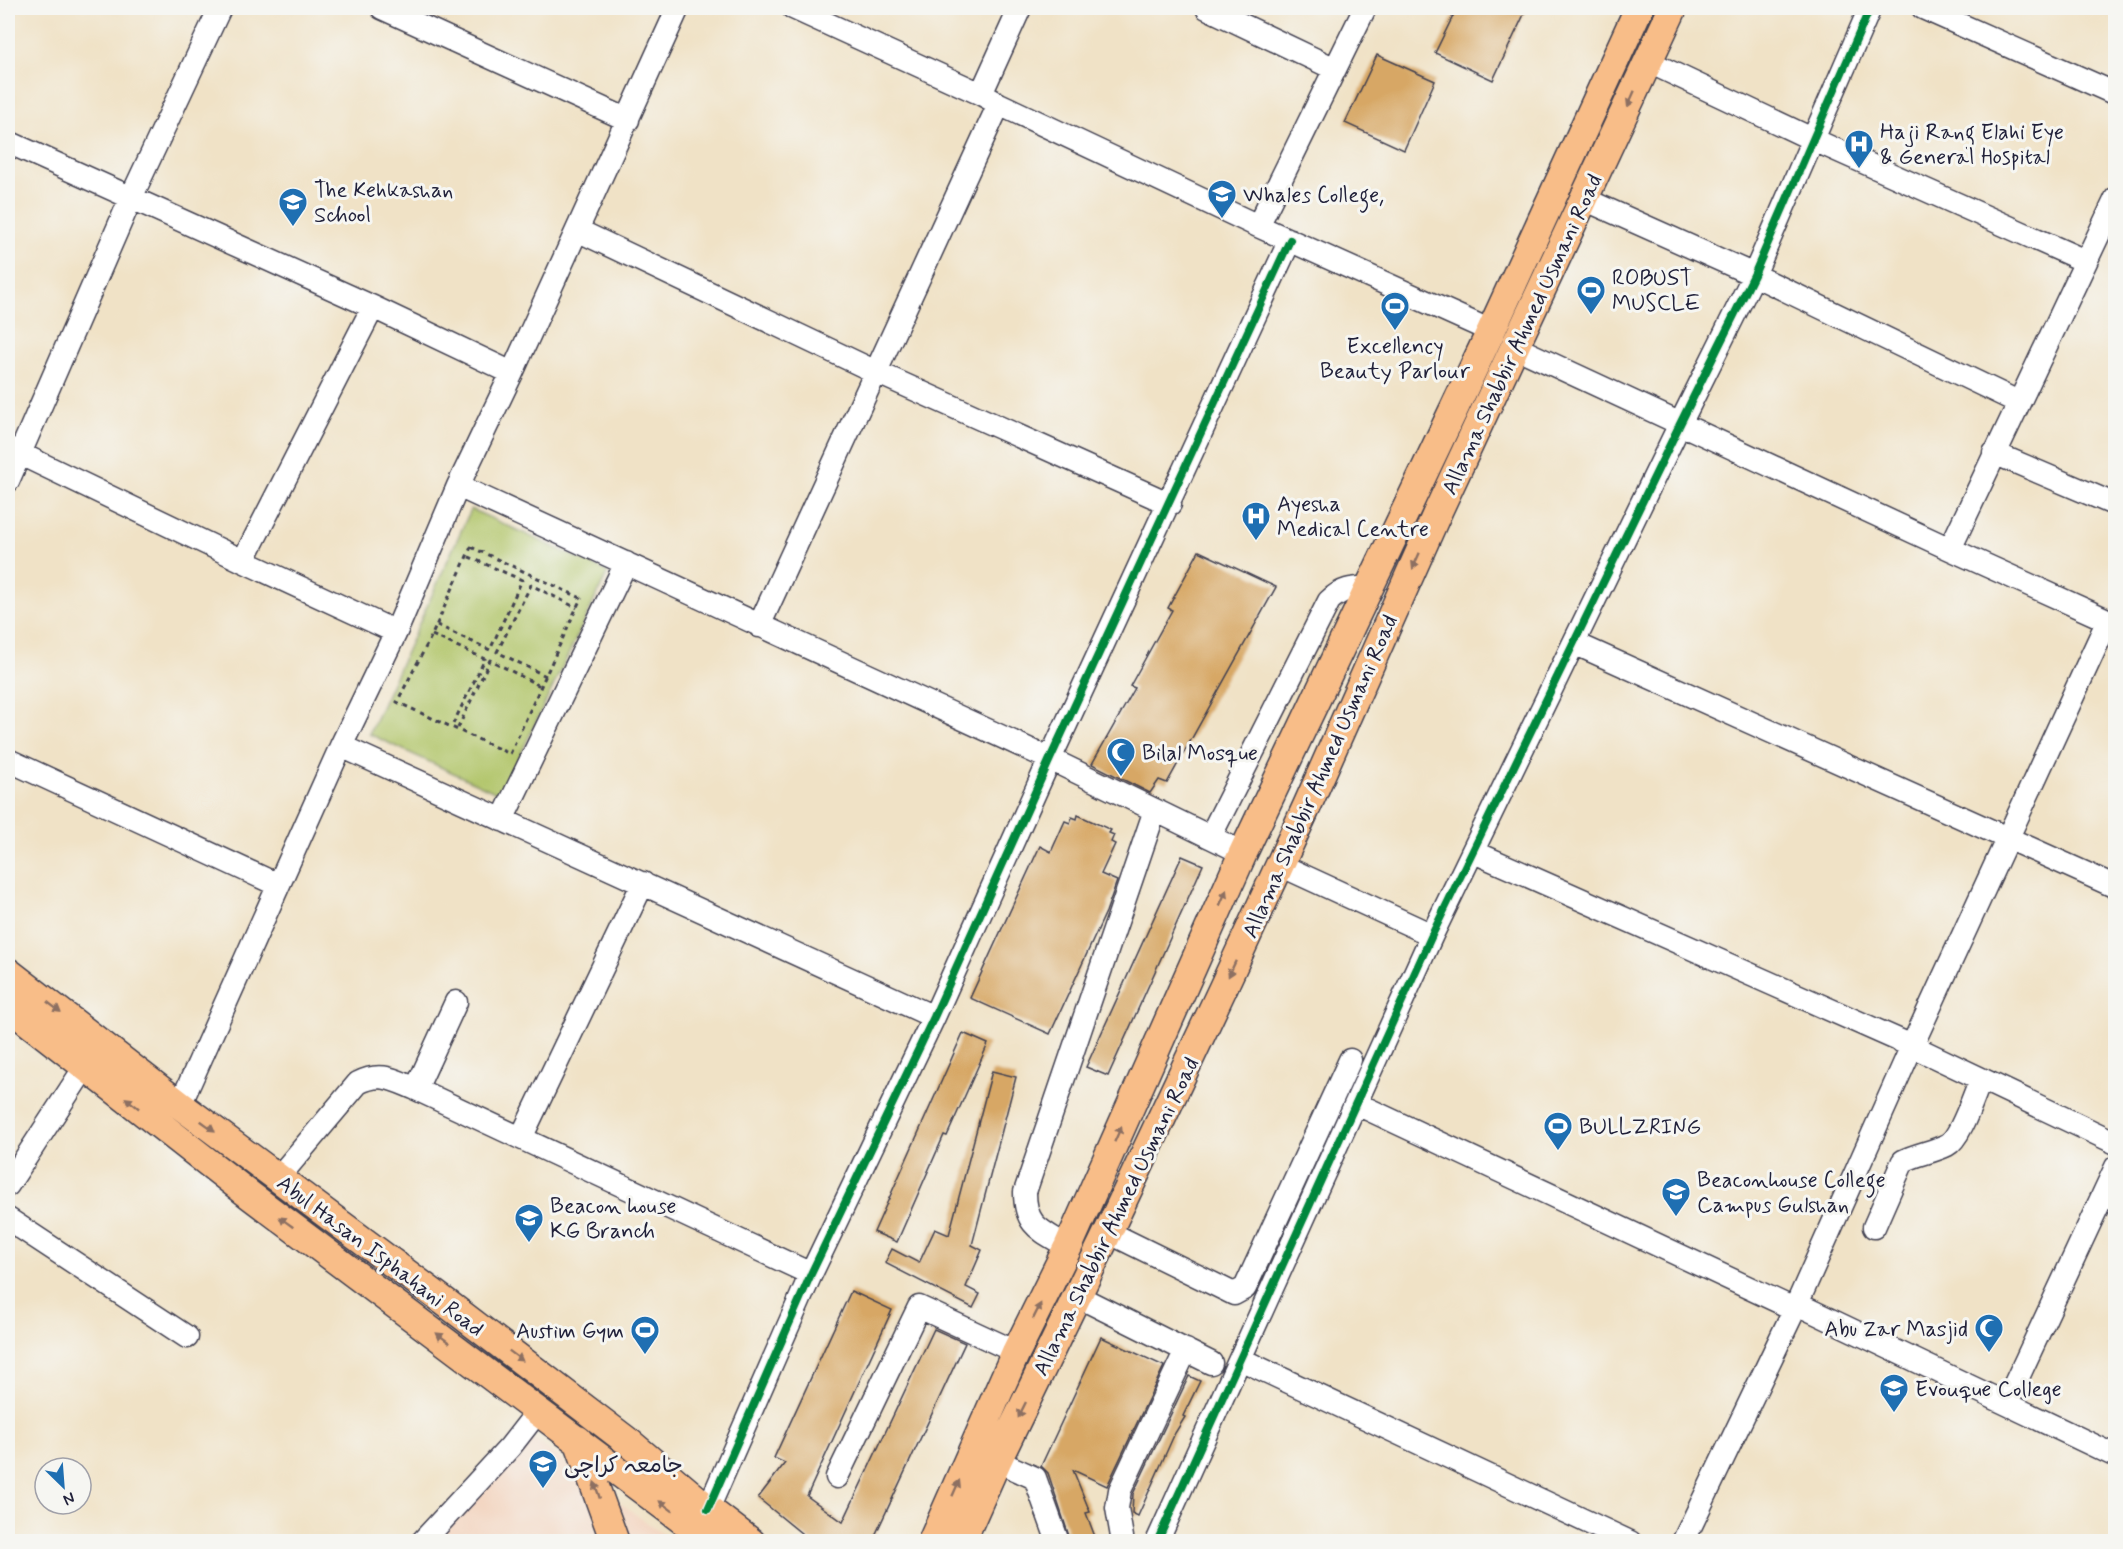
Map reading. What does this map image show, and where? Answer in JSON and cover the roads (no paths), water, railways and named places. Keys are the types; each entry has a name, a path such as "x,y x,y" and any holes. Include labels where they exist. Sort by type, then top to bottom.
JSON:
{"main road":[{"name":"Allama Shabbir Ahmed Usmani Road","path":"932,1542 1016,1352 1068,1246 1243,853 1491,331 1639,8"},
{"name":"Allama Shabbir Ahmed Usmani Road","path":"961,1542 997,1461 1108,1232 1280,865 1439,509 1673,8"},
{"name":"Abul Hasan Isphahani Road","path":"8,972 180,1105 631,1444 751,1542"},
{"name":"Abul Hasan Isphahani Road","path":"8,1006 251,1196 712,1542"},
{"path":"578,1440 615,1542"}],"street":[{"path":"8,481 14,451 220,8"},
{"path":"382,8 628,120"},
{"path":"180,1105 341,746 396,632 458,486 512,374 678,8"},
{"path":"793,8 1258,226 1491,331"},
{"path":"759,626 876,372 990,99 1020,8"},
{"path":"1207,8 1335,69"},
{"path":"1258,226 1365,8"},
{"path":"1157,1542 1432,935 1754,275 1870,8"},
{"path":"1923,8 2115,94"},
{"path":"1647,61 1814,140 2085,261"},
{"path":"8,142 373,307 512,374"},
{"path":"1584,199 1754,275 2018,402"},
{"path":"1950,549 2114,204"},
{"path":"577,230 876,372 1170,504"},
{"path":"708,1509 811,1274 934,1017 1050,759 1170,504 1290,240"},
{"path":"243,561 373,307"},
{"path":"1515,347 2112,622 2008,837 1796,1306 1683,1542"},
{"path":"14,451 396,632"},
{"path":"1994,453 2115,505"},
{"path":"458,486 1050,759 1243,853"},
{"path":"502,820 626,563"},
{"path":"1210,837 1329,601 1347,588 1371,587"},
{"path":"1574,643 2115,887"},
{"path":"341,746 934,1017"},
{"path":"8,760 278,885"},
{"path":"1068,1246 1035,1226 1025,1210 1025,1192 1155,810"},
{"path":"1474,852 1912,1046 2115,1143"},
{"path":"1280,865 1432,935"},
{"path":"521,1138 644,883"},
{"path":"416,1089 456,1002"},
{"path":"1108,1232 1234,1294 1241,1291 1245,1288 1350,1060"},
{"path":"8,1185 85,1067"},
{"path":"278,1178 358,1083 369,1077 382,1076 416,1089 811,1274"},
{"path":"1874,1227 1903,1161 1949,1144 1957,1134 1981,1079"},
{"path":"1357,1104 2006,1403 2115,1456"},
{"path":"2006,1403 2115,1167"},
{"path":"8,1219 187,1337"},
{"path":"1077,1296 1211,1363"},
{"path":"837,1477 919,1307 1016,1352"},
{"path":"1122,1537 1117,1508 1120,1490 1186,1350"},
{"path":"1240,1359 1630,1542"},
{"path":"422,1542 510,1447 538,1411"},
{"path":"997,1461 1035,1478 1058,1542"}],"place":[{"name":"Haji Rang Elahi Eye & General Hospital","path":"1859,170"},
{"name":"Whales College,","path":"1222,220"},
{"name":"The Kehkashan School","path":"293,228"},
{"name":"ROBUST MUSCLE","path":"1591,316"},
{"name":"Excellency Beauty Parlour","path":"1395,332"},
{"name":"Ayesha Medical Centre","path":"1256,542"},
{"name":"Bilal Mosque","path":"1121,778"},
{"name":"BULLZRING","path":"1558,1152"},
{"name":"Beaconhouse College Campus Gulshan","path":"1676,1218"},
{"name":"Beacon house KG Branch","path":"529,1244"},
{"name":"Abu Zar Masjid","path":"1989,1354"},
{"name":"Austim Gym","path":"645,1356"},
{"name":"Evouque College","path":"1894,1414"},
{"name":"جامعہ کراچی","path":"543,1490"}]}
